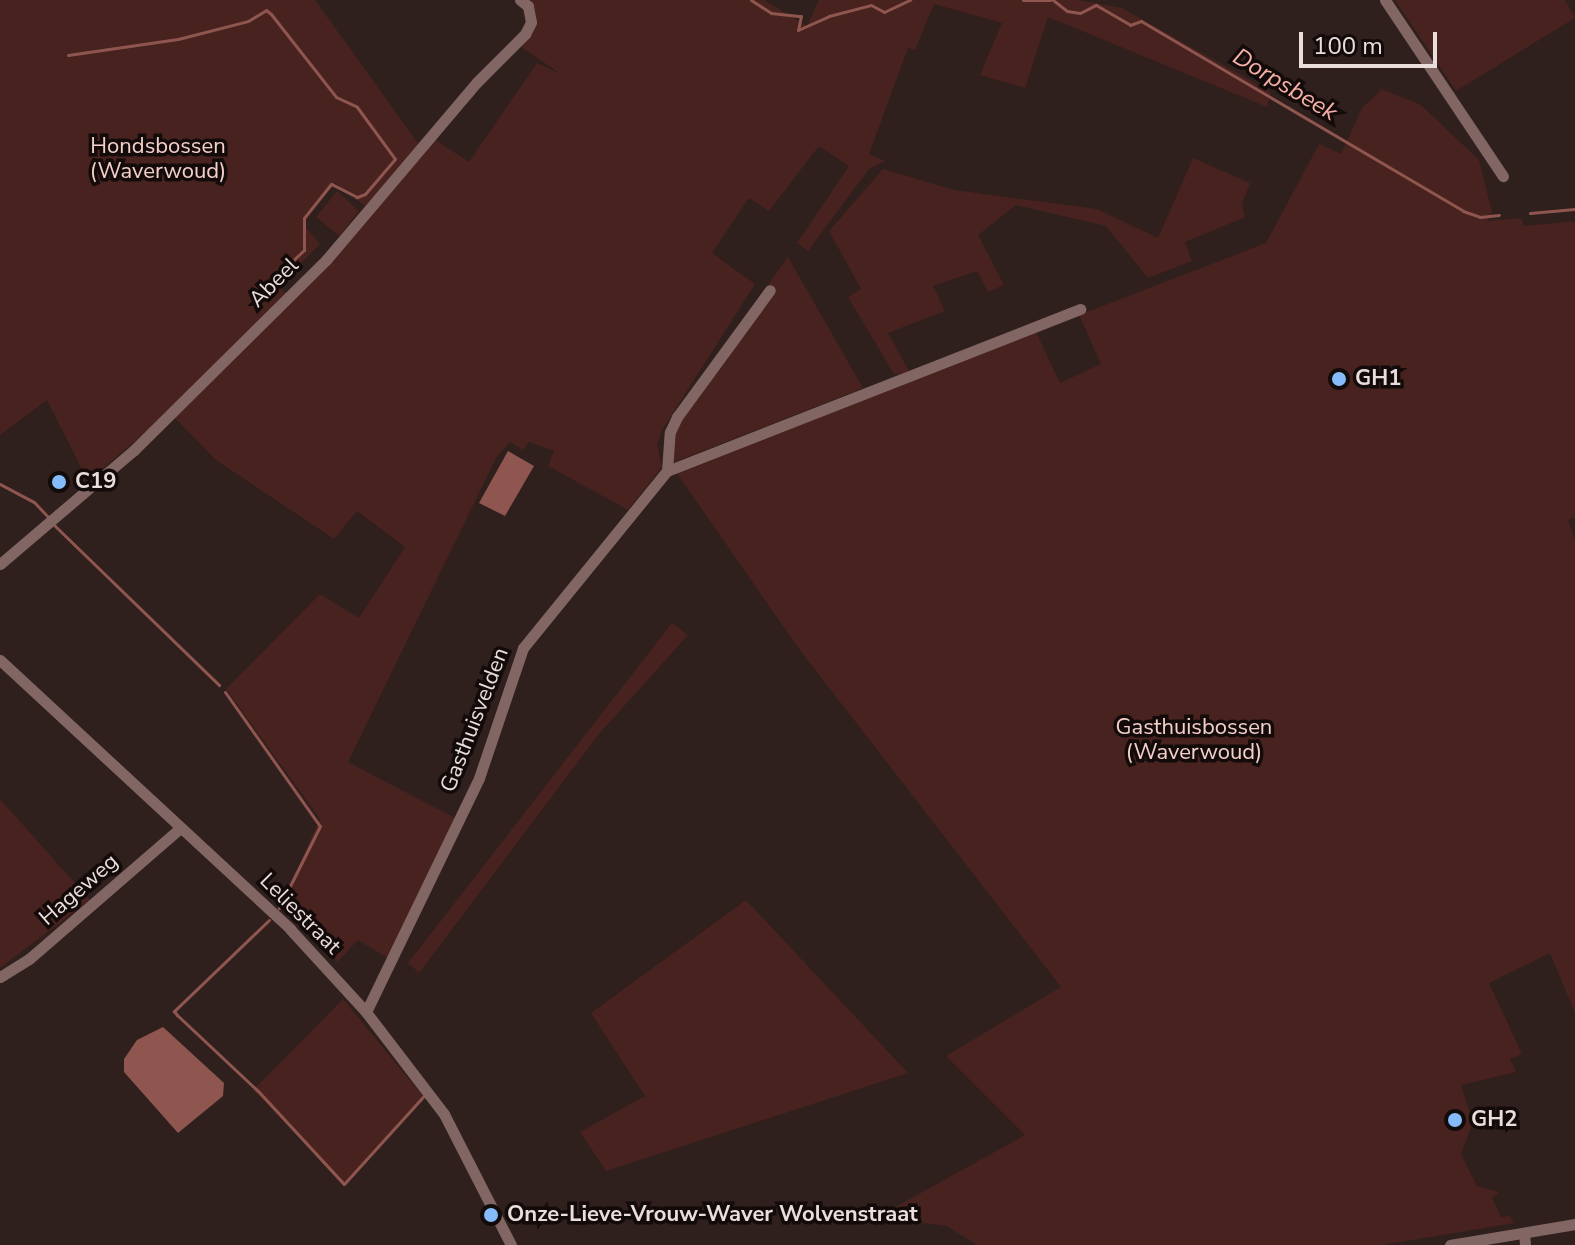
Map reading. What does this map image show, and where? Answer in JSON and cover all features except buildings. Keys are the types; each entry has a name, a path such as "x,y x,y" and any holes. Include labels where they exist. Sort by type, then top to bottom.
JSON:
{"street":[{"name":"Abeel","path":"0,564 123,461 326,260 450,113 525,34 531,22 528,6 520,0"},
{"path":"1385,0 1503,176"},
{"path":"667,471 670,432 677,417 770,290"},
{"name":"Gasthuisvelden","path":"366,1012 479,778 523,648 667,471 1080,309"},
{"name":"Leliestraat","path":"0,660 290,929 366,1012 444,1114 511,1245"},
{"name":"Hageweg","path":"0,977 29,959 180,828"},
{"path":"1450,1245 1524,1239 1575,1224"}],"green space":[{"name":"Hondsbossen (Waverwoud)","path":"0,0 315,0 420,146 365,206 335,183 303,224 320,244 278,287 293,298 434,139 469,162 537,63 561,74 521,47 536,16 527,0 764,0 807,26 819,0 1078,0 1122,8 1271,92 1267,107 1048,17 1025,88 980,75 1002,23 934,4 915,50 908,48 869,154 885,161 869,169 808,251 797,243 849,166 819,146 769,211 749,198 712,253 755,284 662,430 657,444 662,467 628,510 548,466 554,451 529,442 523,450 510,442 496,458 348,762 455,818 389,959 358,940 337,962 281,905 320,819 226,689 320,594 359,618 405,547 357,511 334,539 216,460 169,412 88,481 47,400 0,435"},
{"path":"1395,0 1565,0 1575,18 1456,91"},
{"name":"Gasthuisbossen (Waverwoud)","path":"1382,89 1421,105 1479,160 1492,212 1487,221 1521,218 1524,226 1575,221 1575,518 1568,520 1575,540 1575,1013 1550,953 1489,983 1522,1054 1510,1059 1516,1072 1461,1085 1473,1122 1461,1154 1477,1186 1499,1192 1492,1198 1501,1217 1510,1216 1514,1223 1382,1245 977,1245 947,1226 911,1221 897,1206 1025,1135 946,1056 1061,987 799,649 676,472 1036,332 1060,383 1101,364 1079,315 1266,243 1319,144 1341,154 1362,108"},
{"path":"1193,158 1250,183 1242,204 1245,217 1185,242 1192,261 1148,278 1106,226 1016,205 978,235 1004,285 988,292 977,271 933,286 945,311 888,333 910,373 894,374 848,297 861,289 829,231 883,169 954,190 1097,209 1158,238"},
{"path":"337,191 359,211 339,236 316,217"},
{"path":"788,257 863,388 672,463 667,439 717,356"},
{"path":"672,623 688,635 599,734 419,973 408,963"},
{"path":"0,799 90,900 0,968"},
{"path":"746,900 908,1073 606,1171 580,1132 645,1096 591,1013"},
{"path":"343,999 423,1096 345,1183 253,1090"}],"shaded area":[{"path":"508,451 534,466 505,516 479,503"},
{"path":"163,1027 224,1083 223,1096 178,1133 124,1072 124,1059 137,1040"}],"waterway":[{"name":"Dorpsbeek","path":"751,0 771,13 801,16 798,30 829,16 871,5 884,12 910,0"},
{"name":"Dorpsbeek","path":"1023,0 1050,0"},
{"name":"Dorpsbeek","path":"1053,0 1067,11 1080,13 1096,5 1130,25 1141,21 1463,211 1480,217 1499,215"},
{"path":"68,55 178,39 248,21 266,10 271,14 336,97 357,107 395,159 365,194 357,197 331,184 304,218 304,250 278,274"},
{"name":"Dorpsbeek","path":"1530,213 1575,209"},
{"path":"0,484 34,502 49,518"},
{"path":"54,525 219,685"},
{"path":"225,692 320,826 279,908"},
{"path":"269,920 174,1011 177,1015 259,1092 344,1184 423,1097"}],"place":[{"name":"GH1","path":"1339,379"},
{"name":"C19","path":"59,482"},
{"name":"GH2","path":"1455,1120"},
{"name":"Onze-Lieve-Vrouw-Waver Wolvenstraat","path":"491,1215"}]}
